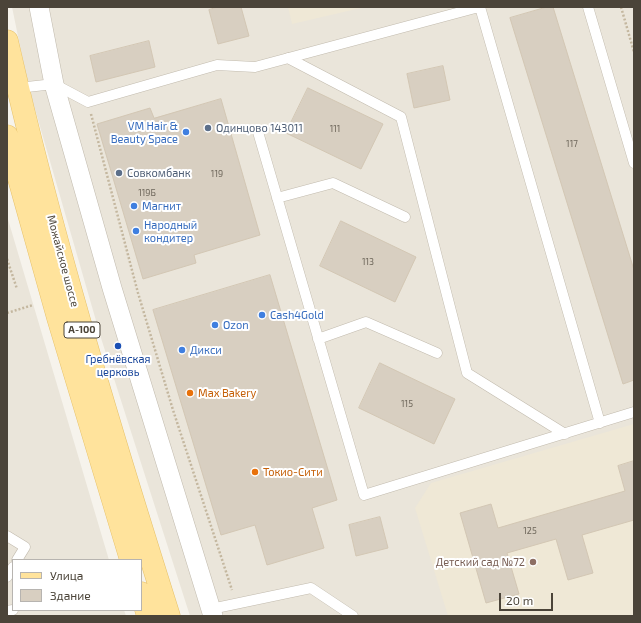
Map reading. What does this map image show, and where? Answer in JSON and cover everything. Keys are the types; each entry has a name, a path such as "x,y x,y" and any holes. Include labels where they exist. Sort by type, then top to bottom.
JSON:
{"main road":[{"name":"Можайское шоссе","path":"7,41 30,145 77,312 168,616"},
{"name":"Можайское шоссе","path":"7,136 58,318 131,559"},
{"path":"142,596 148,616"}],"street":[{"path":"39,7 54,84 112,288 212,612"}],"lane":[{"path":"18,88 54,84 88,102 217,66 255,67 479,7 600,423"},
{"path":"588,7 634,163"},
{"path":"288,58 401,117 467,373 565,434"},
{"path":"258,132 364,495 634,412"},
{"path":"277,198 332,183 405,217"},
{"path":"318,339 366,322 437,353"},
{"path":"7,536 25,547 18,559"},
{"path":"212,612 236,604 311,588 353,616"}],"path":[{"path":"621,7 634,52"},
{"path":"88,102 138,293 173,410 236,604"},
{"path":"7,259 17,289"},
{"path":"7,313 37,304"}],"shaded area":[{"path":"12,7 634,7 634,616 190,616 101,338 28,85"},
{"path":"288,7 365,7 292,24"},
{"path":"7,216 109,559 12,559 12,611 124,611 126,616 7,616"},
{"name":"Детский сад №72","path":"634,424 634,616 448,616 415,508 431,483"}],"building":[{"path":"218,7 241,7 249,36 218,44 209,10"},
{"path":"547,7 553,7 634,270 634,380 623,384 510,18"},
{"path":"149,41 155,67 96,82 90,56"},
{"path":"443,66 450,100 414,108 407,74"},
{"path":"308,88 383,124 361,169 286,133"},
{"path":"221,99 260,235 194,255 196,263 143,279 97,124 150,108 154,118"},
{"path":"341,221 416,257 395,302 320,266"},
{"path":"270,275 337,500 312,508 324,548 267,565 255,525 221,535 153,310"},
{"path":"380,363 455,399 434,444 359,408"},
{"path":"634,461 634,520 582,535 593,573 568,580 556,539 507,553 519,594 486,603 460,513 491,504 498,528 625,491 618,466"},
{"path":"380,517 388,548 356,556 349,525"}],"place":[{"name":"Одинцово 143011","path":"208,128"},
{"name":"VM Hair & Beauty Space","path":"186,132"},
{"name":"Совкомбанк","path":"119,173"},
{"name":"Магнит","path":"134,206"},
{"name":"Народный кондитер","path":"136,231"},
{"name":"Cash4Gold","path":"262,315"},
{"name":"Ozon","path":"215,325"},
{"name":"Гребнёвская церковь","path":"118,346"},
{"name":"Дикси","path":"182,350"},
{"name":"Max Bakery","path":"190,393"},
{"name":"Токио-Сити","path":"255,472"},
{"name":"Детский сад №72","path":"533,562"}]}
